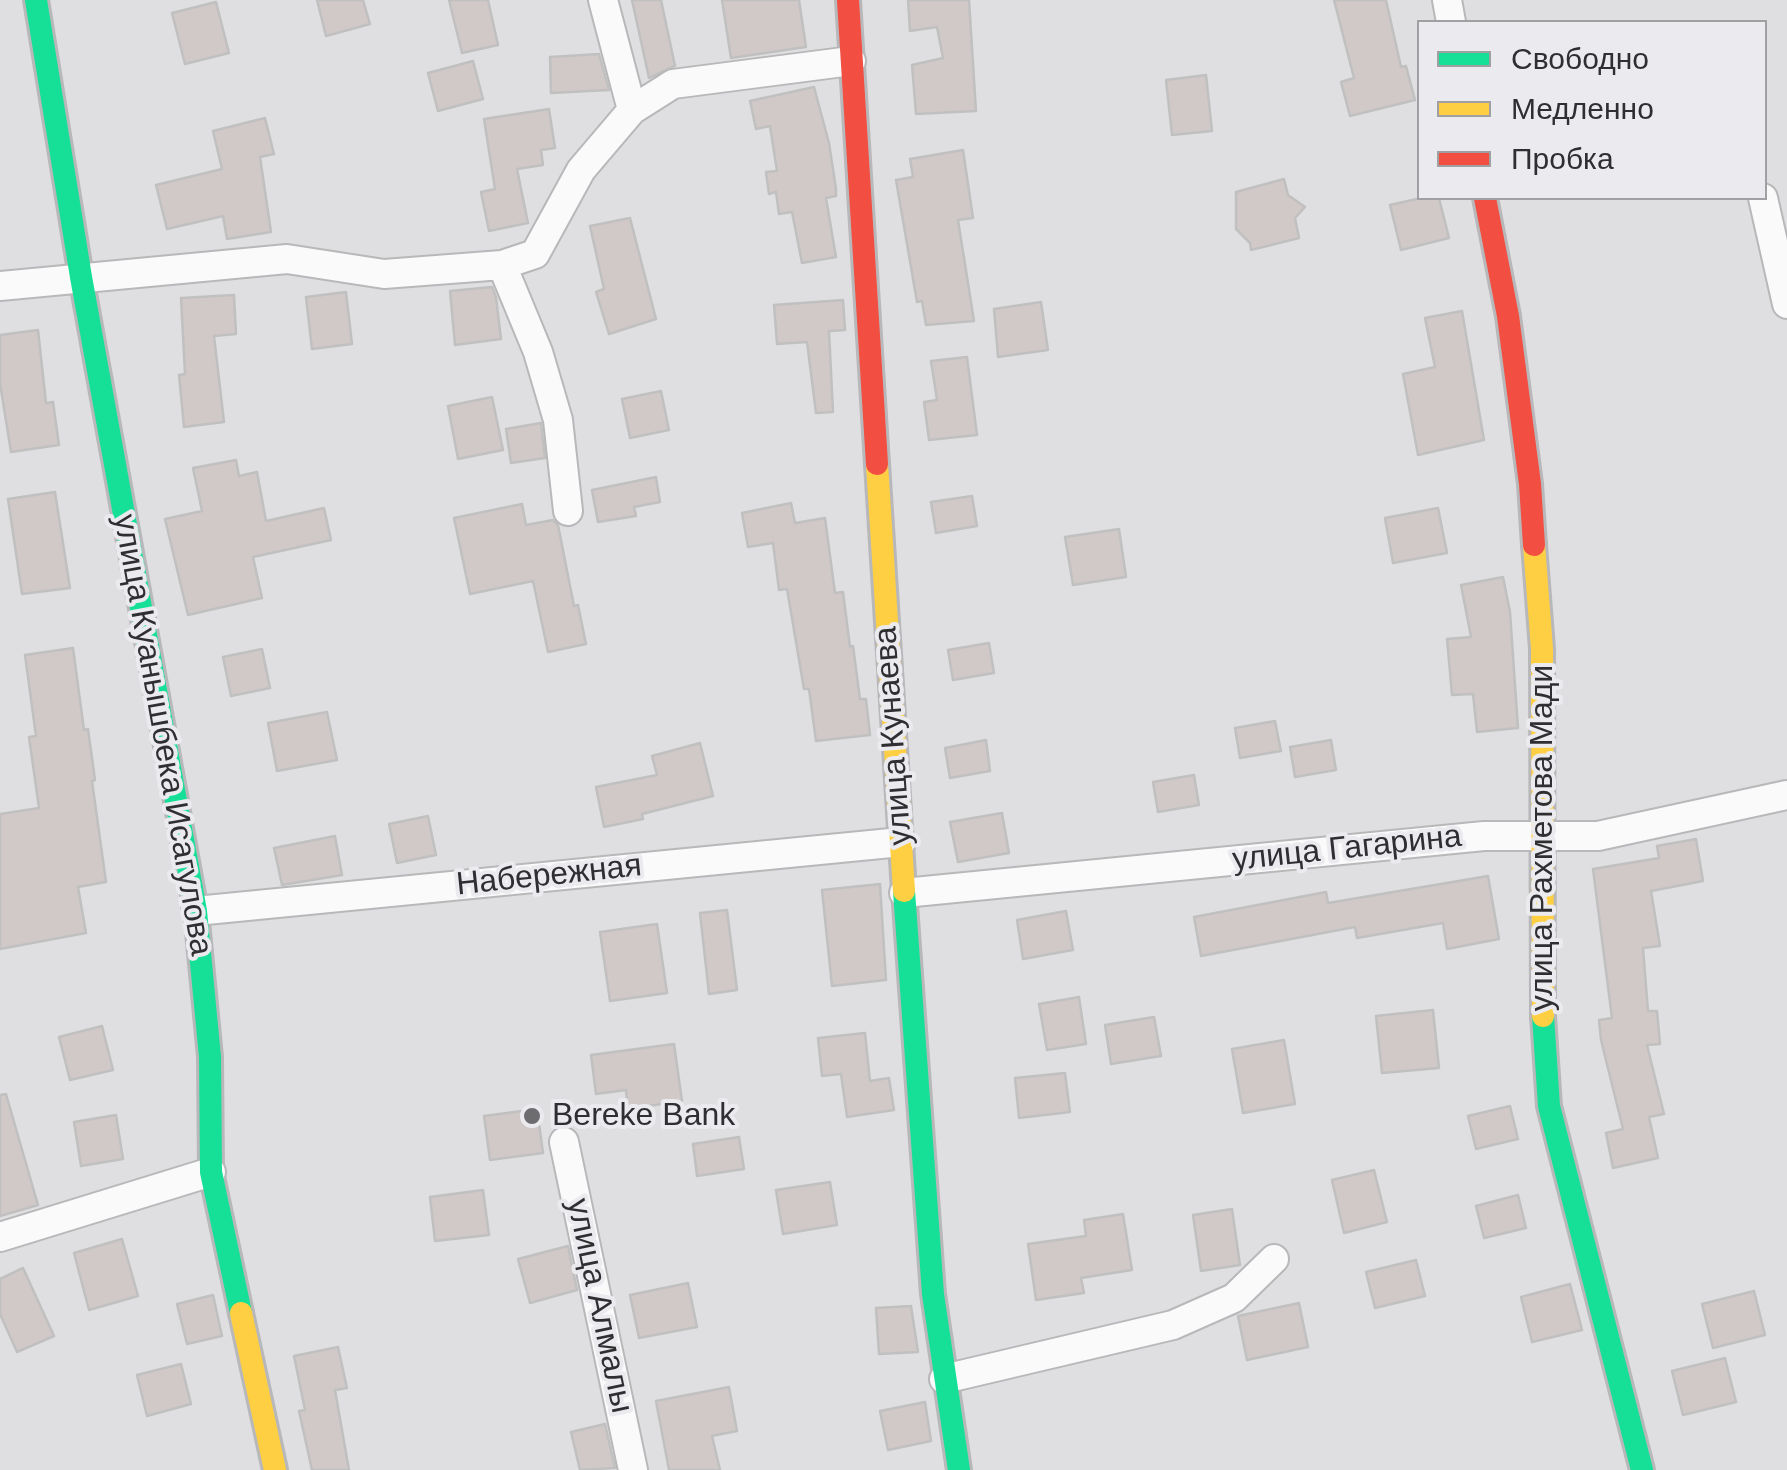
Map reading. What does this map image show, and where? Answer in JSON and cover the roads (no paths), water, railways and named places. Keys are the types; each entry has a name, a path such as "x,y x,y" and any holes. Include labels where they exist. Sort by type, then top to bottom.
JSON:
{"street":[{"name":"улица Куанышбека Исагулова","path":"36,0 81,277 196,911 210,1057 211,1172 276,1470"},
{"path":"604,0 632,110"},
{"name":"улица Кунаева","path":"848,0 933,1294 959,1470"},
{"path":"0,286 287,259 384,274 502,265 535,254 581,170 632,110 673,84 851,61"},
{"name":"улица Рахметова Мади","path":"1485,200 1508,316 1530,484 1542,649 1544,1044 1549,1106 1642,1470"},
{"path":"1762,200 1787,304"},
{"path":"502,265 538,352 558,420 568,511"},
{"name":"улица Гагарина","path":"904,893 1484,836 1598,836 1787,795"},
{"name":"Набережная","path":"196,911 901,842"},
{"name":"улица Алмалы","path":"564,1142 633,1470"},
{"path":"0,1236 211,1172"},
{"path":"944,1379 1173,1325 1234,1298 1274,1259"}],"place":[{"name":"Bereke Bank","path":"532,1116"}]}
